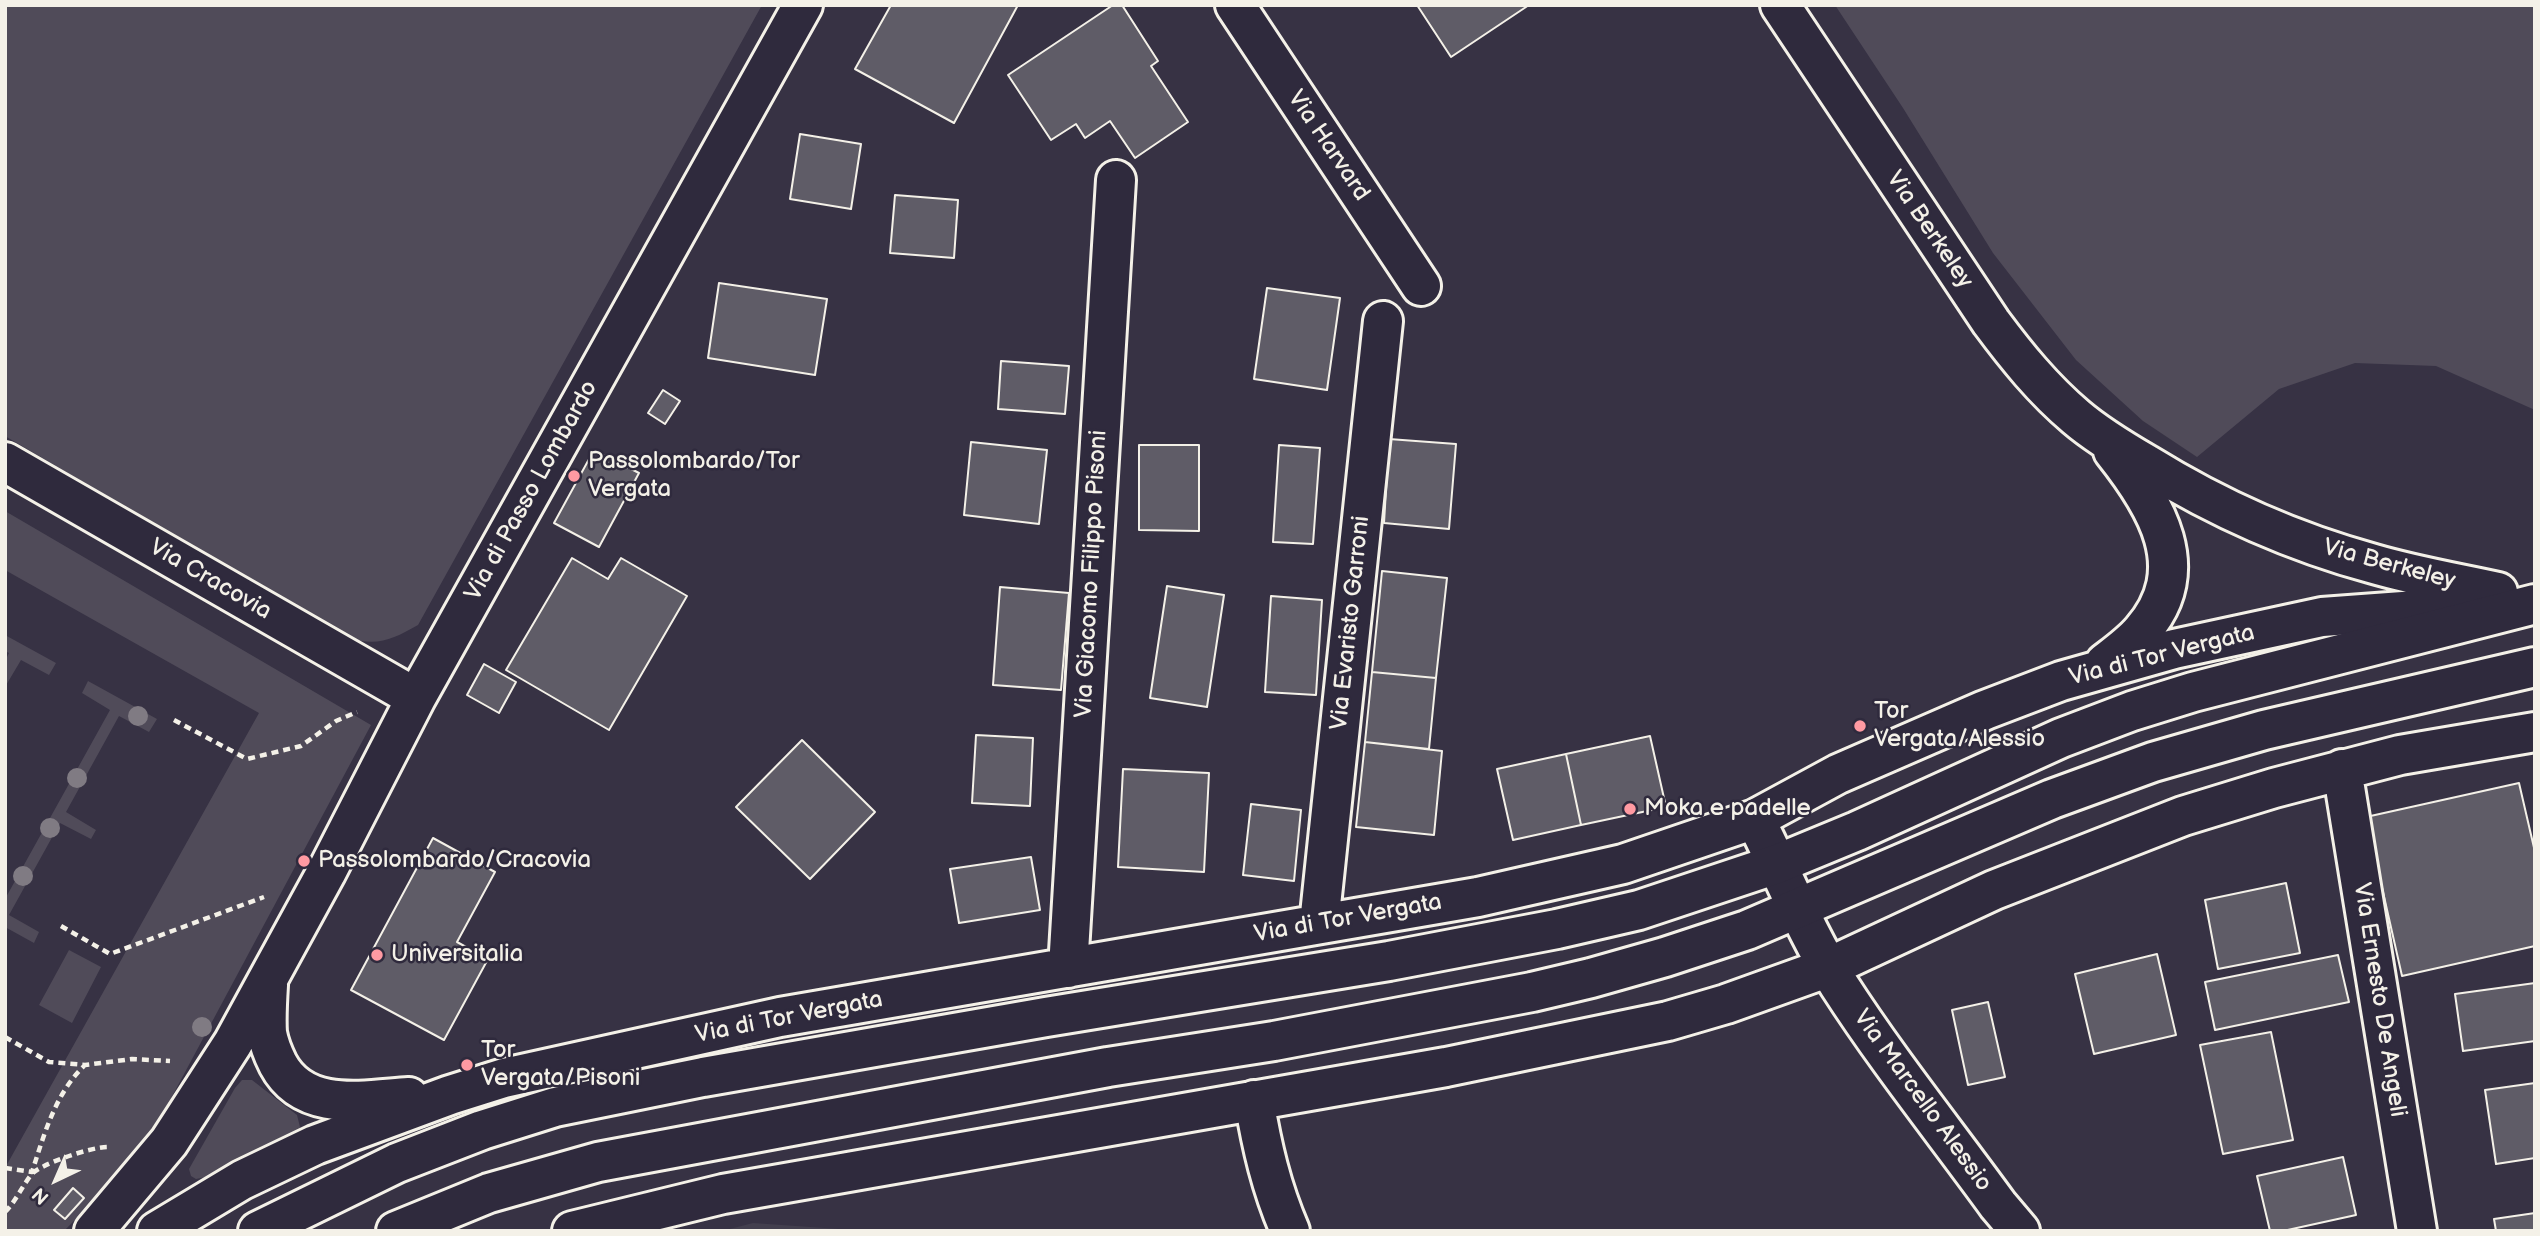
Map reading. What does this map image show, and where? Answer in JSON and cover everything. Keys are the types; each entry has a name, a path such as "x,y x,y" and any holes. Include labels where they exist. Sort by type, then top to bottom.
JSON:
{"street":[{"name":"Via di Passo Lombardo","path":"94,1231 180,1126 233,1042 416,698 803,5"},
{"name":"Via Harvard","path":"1235,5 1422,286"},
{"name":"Via Berkeley","path":"1780,5 1999,333 2022,363 2057,400 2101,436 2205,499 2313,545 2375,565 2535,602"},
{"name":"Via Giacomo Filippo Pisoni","path":"1068,968 1116,180"},
{"name":"Via Evaristo Garroni","path":"1319,924 1383,321"},
{"name":"Via Berkeley","path":"2095,671 2131,642 2152,619 2167,587 2170,573 2167,549 2158,522 2137,485 2101,436"},
{"name":"Via Cracovia","path":"5,462 416,698"},
{"name":"Via di Tor Vergata","path":"157,1231 242,1180 315,1145 450,1095 522,1074 780,1017 1479,897 1623,864 1755,819 1838,774 1940,729 2025,693 2095,671 2174,649 2322,617 2535,602"},
{"name":"Via di Tor Vergata","path":"258,1231 397,1163 482,1130 555,1107 744,1070 1046,1017 1389,961 1557,929 1639,910 1777,864 1857,831 2049,743 2132,711 2193,692 2535,602"},
{"path":"396,1231 489,1193 598,1162 1108,1067 1274,1041 1532,992 1665,957 1747,930 2052,799 2153,762 2264,730 2535,667"},
{"path":"572,1231 723,1194 1510,1055 1655,1024 1726,1004 1829,967 1994,890 2183,816 2342,769 2400,755 2535,732"},
{"name":"Via Ernesto De Angeli","path":"2342,769 2417,1231"},
{"name":"Via Marcello Alessio","path":"1755,819 1829,967 1863,1021 2020,1231"},
{"name":"Via di Passo Lombardo","path":"268,980 267,1032 270,1045 281,1069 296,1087 318,1098 346,1101 450,1095"},
{"path":"1254,1100 1264,1159 1290,1231"}],"path":[{"path":"174,720 247,759 301,746 336,721 363,709 416,698"},
{"path":"61,926 110,954 275,893"},
{"path":"5,1037 49,1062 85,1065 132,1059 178,1061"},
{"path":"5,1212 16,1201 32,1172 57,1105 73,1077 85,1065"},
{"path":"5,1168 32,1172 76,1153 104,1147 114,1148"}],"shaded area":[{"path":"5,5 762,5 418,625 393,638 368,642 349,638 5,436"},
{"path":"1835,5 2535,5 2535,410 2436,366 2355,363 2279,389 2197,457 2143,421 2076,360 1993,253"},
{"path":"5,511 371,725 161,1117 131,1163 64,1231 5,1231 5,1168 259,713 5,570"},
{"path":"5,635 56,663 49,675 21,660 5,687 5,661 9,653 5,651"},
{"path":"88,681 157,719 149,732 119,716 66,812 96,830 91,839 60,823 9,915 39,932 34,943 5,927 5,899 110,710 82,693"},
{"path":"69,950 101,967 72,1023 39,1005"},
{"path":"242,1080 252,1080 297,1115 301,1131 293,1139 196,1179 191,1176 189,1169"},
{"path":"753,1223 868,1231 722,1231"}],"building":[{"path":"891,5 1018,5 954,123 855,69"},
{"path":"1113,5 1122,5 1158,61 1151,66 1188,122 1135,158 1110,121 1085,138 1076,124 1051,140 1008,75"},
{"path":"1417,5 1529,5 1451,57"},
{"path":"800,134 861,144 851,209 790,199"},
{"path":"895,195 958,200 954,258 890,253"},
{"path":"719,283 827,299 815,375 708,358"},
{"path":"1267,288 1340,298 1327,390 1254,379"},
{"path":"1001,361 1069,366 1065,414 998,409"},
{"path":"663,390 680,401 665,424 648,413"},
{"path":"1389,439 1456,444 1449,529 1384,523"},
{"path":"971,442 1047,450 1039,524 964,515"},
{"path":"1139,445 1199,445 1199,531 1139,530"},
{"path":"1279,445 1320,448 1313,544 1273,542"},
{"path":"594,450 639,473 599,547 554,523"},
{"path":"572,558 608,579 621,558 687,596 609,730 506,670"},
{"path":"1382,571 1447,578 1436,678 1372,672"},
{"path":"1167,586 1224,595 1207,707 1150,698"},
{"path":"1000,587 1069,593 1061,690 993,685"},
{"path":"1271,596 1322,600 1316,695 1265,692"},
{"path":"484,664 516,682 499,713 467,695"},
{"path":"1372,672 1436,678 1429,749 1365,742"},
{"path":"976,735 1033,738 1030,806 972,803"},
{"path":"1650,736 1666,807 1581,825 1566,754"},
{"path":"802,740 875,812 810,879 736,807"},
{"path":"1365,742 1442,751 1434,835 1356,827"},
{"path":"1566,754 1581,825 1513,840 1497,769"},
{"path":"1123,769 1209,773 1204,872 1118,867"},
{"path":"2519,783 2535,852 2535,946 2402,976 2366,817"},
{"path":"1251,804 1301,810 1294,881 1243,875"},
{"path":"433,838 495,872 457,942 488,959 444,1040 351,990"},
{"path":"1031,857 1040,910 959,923 950,869"},
{"path":"2286,883 2300,953 2218,969 2205,900"},
{"path":"2157,954 2176,1035 2094,1054 2075,974"},
{"path":"2338,955 2349,1002 2215,1030 2205,982"},
{"path":"2535,983 2535,1041 2463,1051 2455,994"},
{"path":"1988,1002 2005,1077 1968,1085 1952,1010"},
{"path":"2271,1032 2293,1140 2223,1154 2200,1045"},
{"path":"2535,1083 2535,1158 2496,1164 2485,1090"},
{"path":"2343,1157 2356,1215 2283,1231 2270,1231 2257,1176"},
{"path":"73,1188 84,1198 65,1219 54,1210"},
{"path":"2535,1213 2535,1231 2496,1231 2494,1219"}],"place":[{"name":"Passolombardo/Tor Vergata","path":"574,476"},
{"name":"Tor Vergata/Alessio","path":"1860,726"},
{"name":"Moka e padelle","path":"1630,809"},
{"name":"Passolombardo/Cracovia","path":"304,861"},
{"name":"Universitalia","path":"377,955"},
{"name":"Tor Vergata/Pisoni","path":"467,1065"}]}
